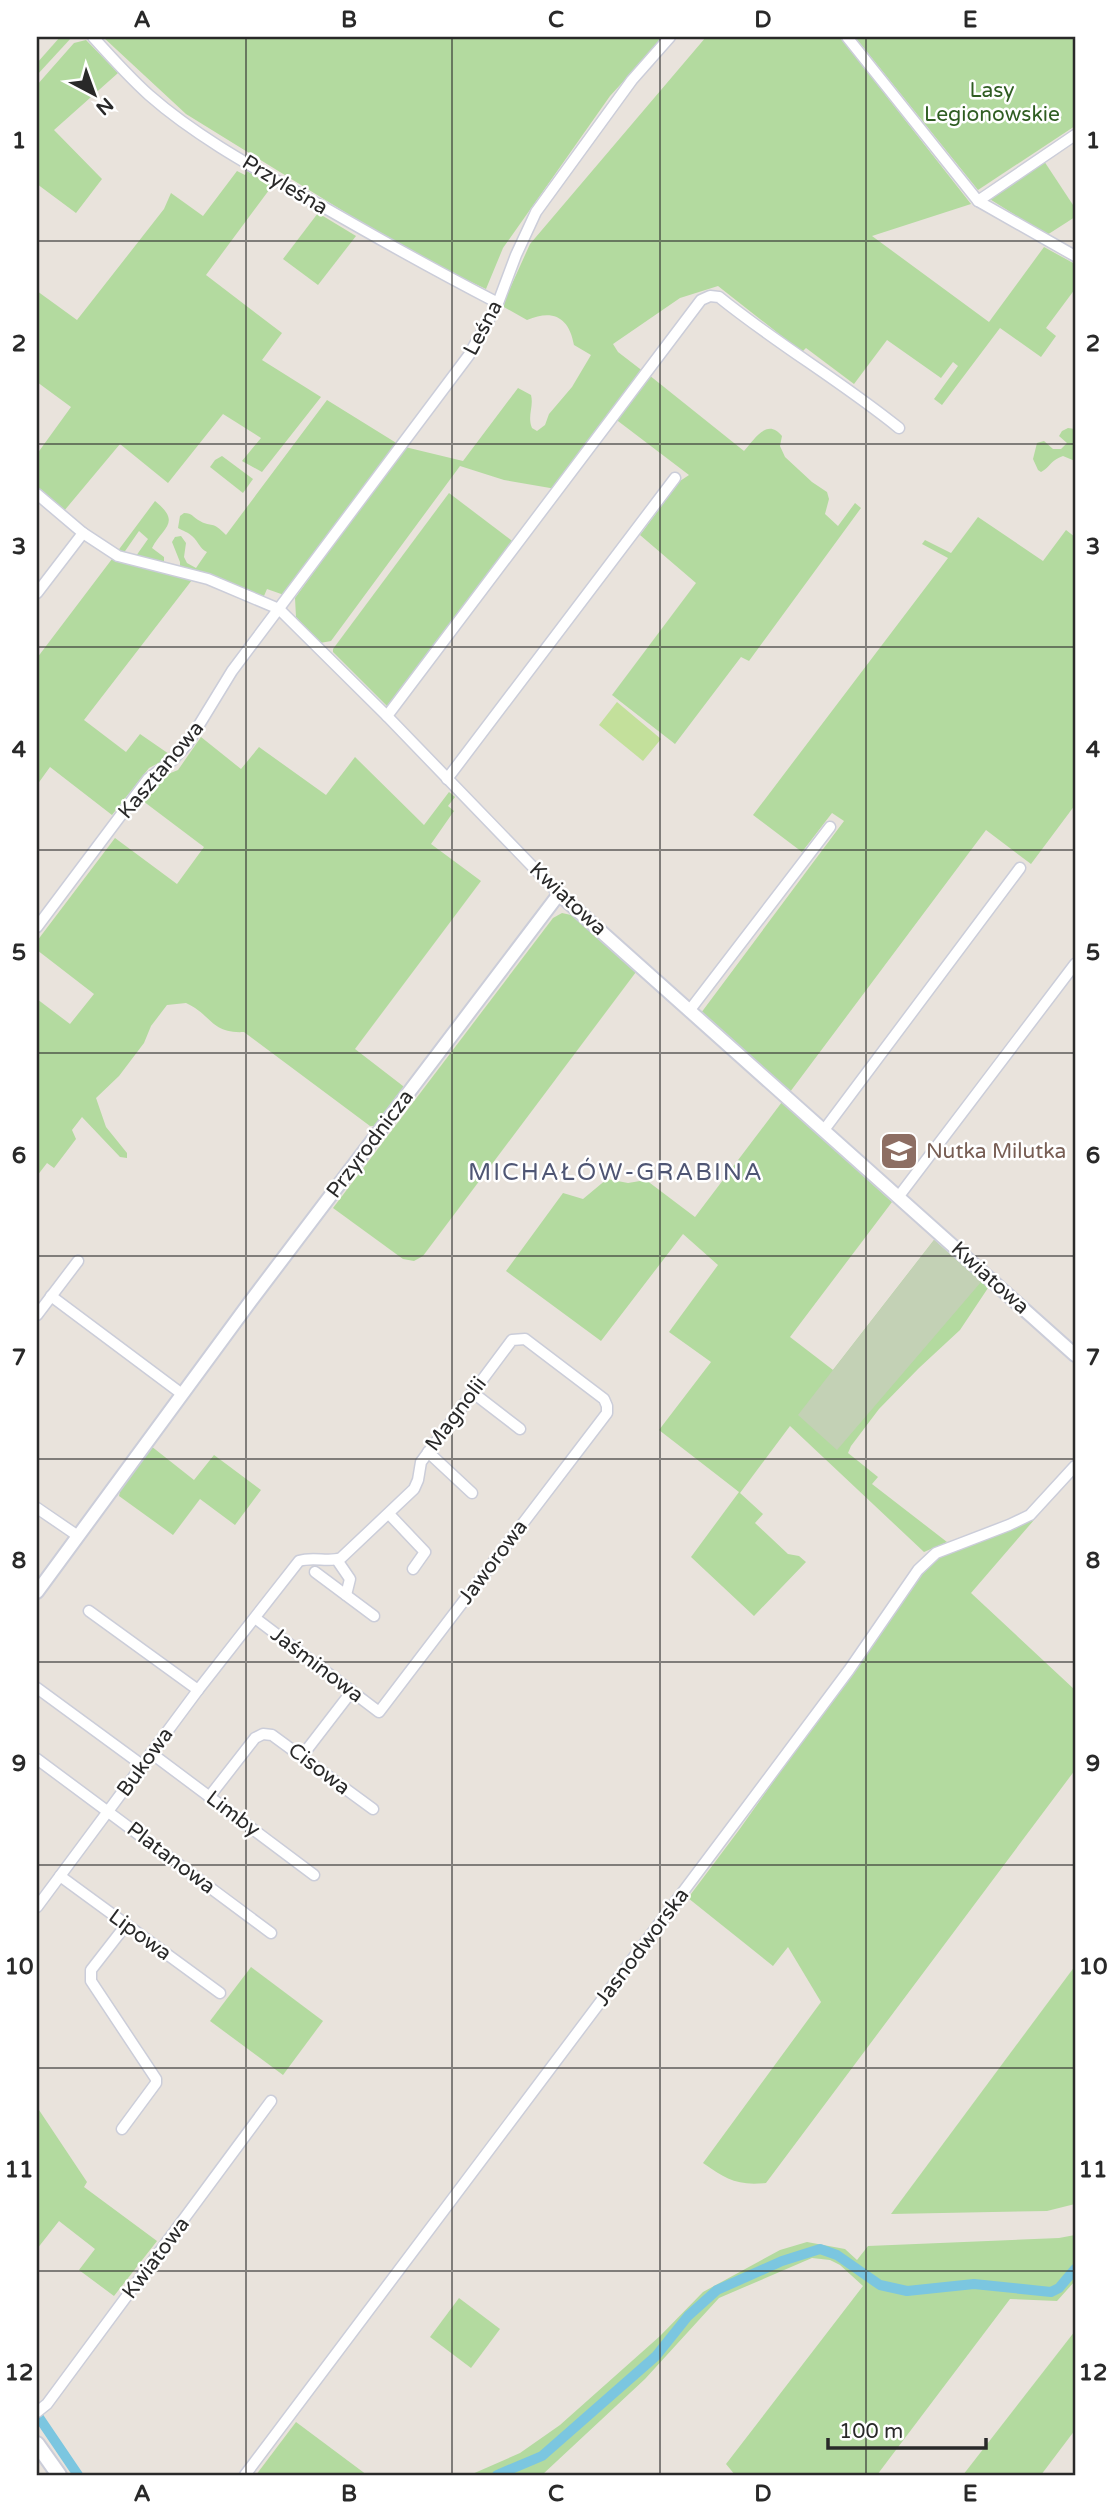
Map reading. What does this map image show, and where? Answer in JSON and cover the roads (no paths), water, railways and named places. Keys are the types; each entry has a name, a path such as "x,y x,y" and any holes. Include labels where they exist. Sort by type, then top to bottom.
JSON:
{"main road":[{"path":"37,2444 58,2475"}],"street":[{"name":"Przyleśna","path":"93,37 123,71 188,126 276,181 412,258 499,303"},
{"name":"Leśna","path":"279,609 470,355 499,303 516,255 537,212 632,80 670,37"},
{"path":"847,37 978,201 1075,256"},
{"path":"978,201 1075,135"},
{"path":"387,716 701,300 710,296 719,297 764,333 838,381 899,428"},
{"path":"447,779 675,478"},
{"name":"Kwiatowa","path":"37,494 83,533 124,559 208,579 279,609 559,894 1075,1355"},
{"path":"37,593 83,533"},
{"name":"Kasztanowa","path":"37,927 148,779 173,760 188,743 232,671 279,609"},
{"path":"689,1011 830,827"},
{"path":"824,1130 1020,868"},
{"name":"Przyrodnicza","path":"37,1591 559,894"},
{"path":"899,1196 1075,964"},
{"path":"37,1315 78,1261"},
{"path":"51,1296 182,1394"},
{"name":"Magnolii","path":"337,1560 417,1485 419,1465 512,1339 525,1339 604,1399 607,1413"},
{"path":"472,1392 520,1429"},
{"name":"Jaworowa","path":"379,1712 607,1413"},
{"path":"428,1452 472,1493"},
{"name":"Jasnodworska","path":"245,2475 849,1670 918,1570 936,1553 1030,1515 1075,1466"},
{"path":"37,1508 78,1536"},
{"path":"388,1514 425,1552 413,1569"},
{"path":"255,1618 299,1561 309,1558 337,1560 350,1579 346,1595"},
{"path":"315,1572 374,1616"},
{"path":"89,1611 198,1690"},
{"name":"Jaśminowa","path":"255,1618 379,1712"},
{"name":"Bukowa","path":"37,1907 198,1690 255,1618"},
{"path":"37,1688 142,1765"},
{"path":"302,1756 352,1691"},
{"name":"Cisowa","path":"209,1797 247,1745 262,1734 278,1738 373,1809"},
{"name":"Limby","path":"151,1753 314,1875"},
{"name":"Platanowa","path":"37,1759 271,1933"},
{"name":"Lipowa","path":"60,1876 220,1993"},
{"path":"122,2129 156,2083 156,2078 90,1981 92,1970 126,1925"},
{"name":"Kwiatowa","path":"37,2412 47,2404 271,2101"}],"waterway":[{"path":"497,2475 542,2456 656,2356 688,2316 717,2290 782,2261 820,2249 837,2255 880,2285 907,2291 974,2284 1051,2292 1059,2288 1075,2269"},
{"path":"38,2416 78,2475"}],"place":[{"name":"Nutka Milutka","path":"899,1151"}],"district":[{"name":"MICHAŁÓW-GRABINA","path":"616,1172"}],"park label":[{"name":"Lasy Legionowskie","path":"992,102"}]}
